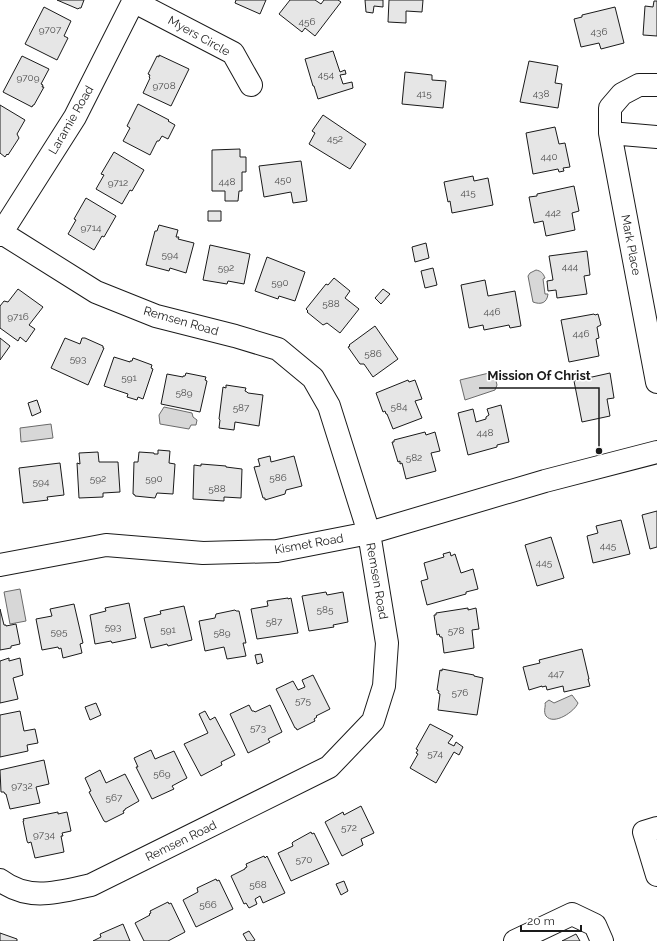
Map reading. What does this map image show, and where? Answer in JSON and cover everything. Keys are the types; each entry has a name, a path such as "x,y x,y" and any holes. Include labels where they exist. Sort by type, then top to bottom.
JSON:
{"street":[{"name":"Myers Circle","path":"133,1 233,53 251,85"},
{"name":"Laramie Road","path":"1,234 75,117 133,1"},
{"name":"Mark Place","path":"657,85 639,85 622,94 610,108 610,134 657,382"},
{"path":"610,134 657,137"},
{"name":"Remsen Road","path":"1,234 96,292 156,316 235,336 278,349 313,378 329,406 368,533 387,643 384,686 373,721 329,767 91,885 51,894 28,893 2,882"},
{"name":"Kismet Road","path":"0,565 106,545 203,553 276,551 368,533 538,483 657,452"},
{"path":"657,828 644,832 657,875"},
{"path":"515,941 572,914 595,925 602,941"}],"shaded area":[{"path":"536,270 541,272 545,278 543,279 545,294 548,294 545,301 541,303 533,302 528,276"},
{"path":"489,373 495,377 497,385 495,390 465,400 460,380"},
{"path":"164,407 192,413 193,417 197,420 196,425 191,425 189,429 160,424 159,415"},
{"path":"51,424 53,438 21,442 20,428"},
{"path":"20,589 26,621 10,624 4,592"},
{"path":"572,695 578,703 573,710 559,718 550,719 546,716 545,703 549,700 554,703"}],"building":[{"path":"57,0 84,0 81,8 78,9"},
{"path":"236,0 266,0 260,14 235,3"},
{"path":"290,0 315,0 321,4 324,0 338,0 341,2 315,36 305,28 302,32 279,14"},
{"path":"365,0 383,0 383,7 374,6 373,13 366,12"},
{"path":"389,0 423,0 422,12 406,11 406,23 388,22"},
{"path":"654,1 657,1 657,36 643,35 645,6 653,7"},
{"path":"44,7 71,21 64,36 68,38 57,60 25,44"},
{"path":"615,7 624,43 601,49 599,43 581,47 574,19 582,17 582,15"},
{"path":"333,51 340,72 345,70 346,74 340,75 343,84 352,82 353,88 318,99 305,59"},
{"path":"159,55 189,69 171,106 143,93 150,78 150,75 148,74 157,56 159,57"},
{"path":"22,56 49,69 41,84 43,85 42,87 44,87 32,107 3,92"},
{"path":"529,61 558,66 555,83 562,84 558,108 520,102"},
{"path":"405,72 432,75 432,80 446,81 443,108 402,104"},
{"path":"138,104 169,120 168,121 175,125 168,139 162,136 159,141 157,141 150,155 123,141 130,128 127,126"},
{"path":"0,105 25,120 17,134 19,138 8,155 7,154 5,157 0,153"},
{"path":"323,115 366,144 350,169 309,144 315,133 312,131"},
{"path":"555,127 559,144 565,143 570,167 563,168 564,171 559,172 558,169 533,174 526,133"},
{"path":"240,149 240,157 246,157 246,172 242,172 242,191 239,191 238,201 225,201 225,191 212,191 212,150"},
{"path":"114,152 144,170 132,191 130,190 122,204 96,189 104,175 101,174"},
{"path":"301,161 307,201 293,203 291,192 264,197 259,166"},
{"path":"473,176 474,181 488,178 493,205 452,213 444,182"},
{"path":"574,186 579,211 572,213 575,230 546,236 543,221 534,223 529,197"},
{"path":"86,198 116,216 104,237 102,236 94,250 68,234 76,220 74,219"},
{"path":"208,211 221,211 221,221 208,221"},
{"path":"159,225 178,230 176,237 179,237 178,239 194,243 186,273 170,268 169,271 146,265 155,231 157,231"},
{"path":"426,243 429,258 415,262 412,247"},
{"path":"210,245 250,254 244,284 228,281 227,284 203,280"},
{"path":"587,251 590,275 584,276 587,294 557,298 556,290 548,291 547,281 553,280 549,256"},
{"path":"267,257 305,272 295,301 279,296 278,299 255,291"},
{"path":"433,268 437,285 425,288 421,271"},
{"path":"334,278 350,291 345,298 359,309 340,333 327,323 323,325 307,312 308,311 306,309 326,284 328,285"},
{"path":"485,280 488,296 515,291 521,326 510,328 509,325 484,330 483,325 469,328 461,285"},
{"path":"18,289 43,307 29,325 35,329 26,342 20,337 18,341 0,328 0,306 4,301 8,302"},
{"path":"383,289 390,294 381,304 375,298"},
{"path":"598,314 601,325 597,327 599,338 596,339 599,356 569,362 561,320"},
{"path":"375,326 398,359 373,377 364,364 360,364 348,347"},
{"path":"0,338 10,346 0,360"},
{"path":"65,338 80,344 82,338 85,338 103,346 104,348 88,385 51,368"},
{"path":"114,357 130,362 133,358 152,365 151,368 153,369 143,399 138,397 137,400 127,397 128,394 104,386"},
{"path":"186,373 206,377 205,380 207,381 200,412 161,404 167,374 183,377"},
{"path":"610,373 614,398 607,399 610,416 582,422 574,381"},
{"path":"408,380 409,382 415,380 422,399 415,401 422,418 393,429 387,414 385,411 383,412 376,393"},
{"path":"226,385 246,388 245,391 248,393 263,395 259,426 235,422 234,430 219,428 223,387 226,388"},
{"path":"37,400 41,412 32,416 28,403"},
{"path":"501,405 509,442 468,455 458,413 473,409 476,422 486,419 489,415 487,409"},
{"path":"425,432 426,435 435,432 440,451 431,453 436,471 406,479 402,463 400,464 400,461 398,462 392,442 394,442 394,440"},
{"path":"158,450 170,451 169,463 175,464 173,494 157,493 155,498 135,496 133,494 134,462 138,462 139,452 158,454"},
{"path":"98,452 99,462 118,462 120,492 103,493 103,497 79,498 77,463 80,464 79,453"},
{"path":"270,456 271,462 294,456 302,486 286,490 285,494 265,500 265,498 263,498 254,467 260,466 258,459"},
{"path":"60,463 64,495 47,497 48,500 23,503 19,468"},
{"path":"201,464 242,469 241,498 224,497 224,501 193,499 194,465 201,466"},
{"path":"657,511 657,547 650,549 642,515"},
{"path":"621,520 630,554 593,563 587,536 598,533 596,526"},
{"path":"551,537 564,578 537,586 525,545"},
{"path":"450,552 451,556 455,554 461,573 473,569 478,589 427,605 421,581 428,579 424,563 444,557 443,554"},
{"path":"326,592 327,595 343,592 348,622 333,625 334,627 309,631 302,596"},
{"path":"291,598 298,633 257,639 251,609 268,606 267,601"},
{"path":"129,603 136,638 112,643 111,641 95,644 90,615 106,611 105,608"},
{"path":"74,604 83,643 80,644 82,653 63,658 61,648 59,649 58,647 42,650 36,619 52,616 50,609"},
{"path":"184,606 192,640 168,646 167,644 151,648 144,618 161,614 160,611"},
{"path":"468,608 468,610 476,608 479,629 472,630 474,648 444,653 442,637 440,637 439,634 437,635 434,615 436,615 436,613"},
{"path":"0,609 4,625 16,624 20,644 11,646 11,648 0,650"},
{"path":"235,610 239,611 246,643 243,643 246,656 227,659 224,647 205,651 199,621 215,618 216,614"},
{"path":"582,649 590,686 564,692 563,686 547,690 546,686 542,686 529,690 523,667 540,663 539,660"},
{"path":"261,654 263,662 257,664 255,655"},
{"path":"9,658 9,661 20,658 23,675 13,678 18,699 0,703 0,661"},
{"path":"442,669 483,678 477,715 438,710 440,694 437,690 440,670 442,671"},
{"path":"313,675 330,709 316,716 317,717 314,719 315,721 297,730 276,689 293,681 298,690 305,687 302,680"},
{"path":"96,703 101,715 90,720 85,707"},
{"path":"249,705 252,711 255,712 270,705 282,732 268,739 270,742 248,753 230,714"},
{"path":"20,711 24,731 35,729 38,743 27,745 28,751 0,757 0,715"},
{"path":"205,711 210,720 215,717 235,755 221,762 222,765 201,776 184,744 208,733 199,714"},
{"path":"430,724 453,736 448,743 454,746 456,742 463,747 459,755 454,752 436,783 410,768 418,754 416,753 418,750 416,749"},
{"path":"151,750 155,759 174,751 187,778 172,786 174,789 152,799 136,767 138,767 134,758"},
{"path":"44,760 49,784 36,787 40,803 10,809 6,794 1,792 0,770"},
{"path":"100,770 106,783 125,774 139,801 125,809 123,811 124,813 106,822 104,821 89,792 91,791 85,778"},
{"path":"361,806 374,833 361,839 363,845 342,856 325,822 343,812 344,815"},
{"path":"58,812 58,814 67,812 71,831 62,833 63,836 61,836 64,852 35,858 31,842 28,843 27,841 23,819"},
{"path":"311,832 312,834 314,833 329,864 291,881 278,853 293,846 293,842"},
{"path":"264,856 265,858 267,856 285,893 263,903 260,896 255,899 257,904 249,908 246,903 244,904 231,876 245,869 247,867 246,864"},
{"path":"216,879 217,881 219,880 233,909 196,927 183,900 198,892 197,888"},
{"path":"344,881 348,891 341,895 336,884"},
{"path":"168,902 169,904 171,903 185,932 168,941 144,941 135,923 150,915 150,911"},
{"path":"123,924 130,941 93,941 101,937 100,934"},
{"path":"249,931 255,940 247,941 243,934"},
{"path":"0,933 17,939 17,941 0,941"},
{"path":"576,934 580,941 562,941"}],"place":[{"name":"Mission Of Christ","path":"599,451"}]}
